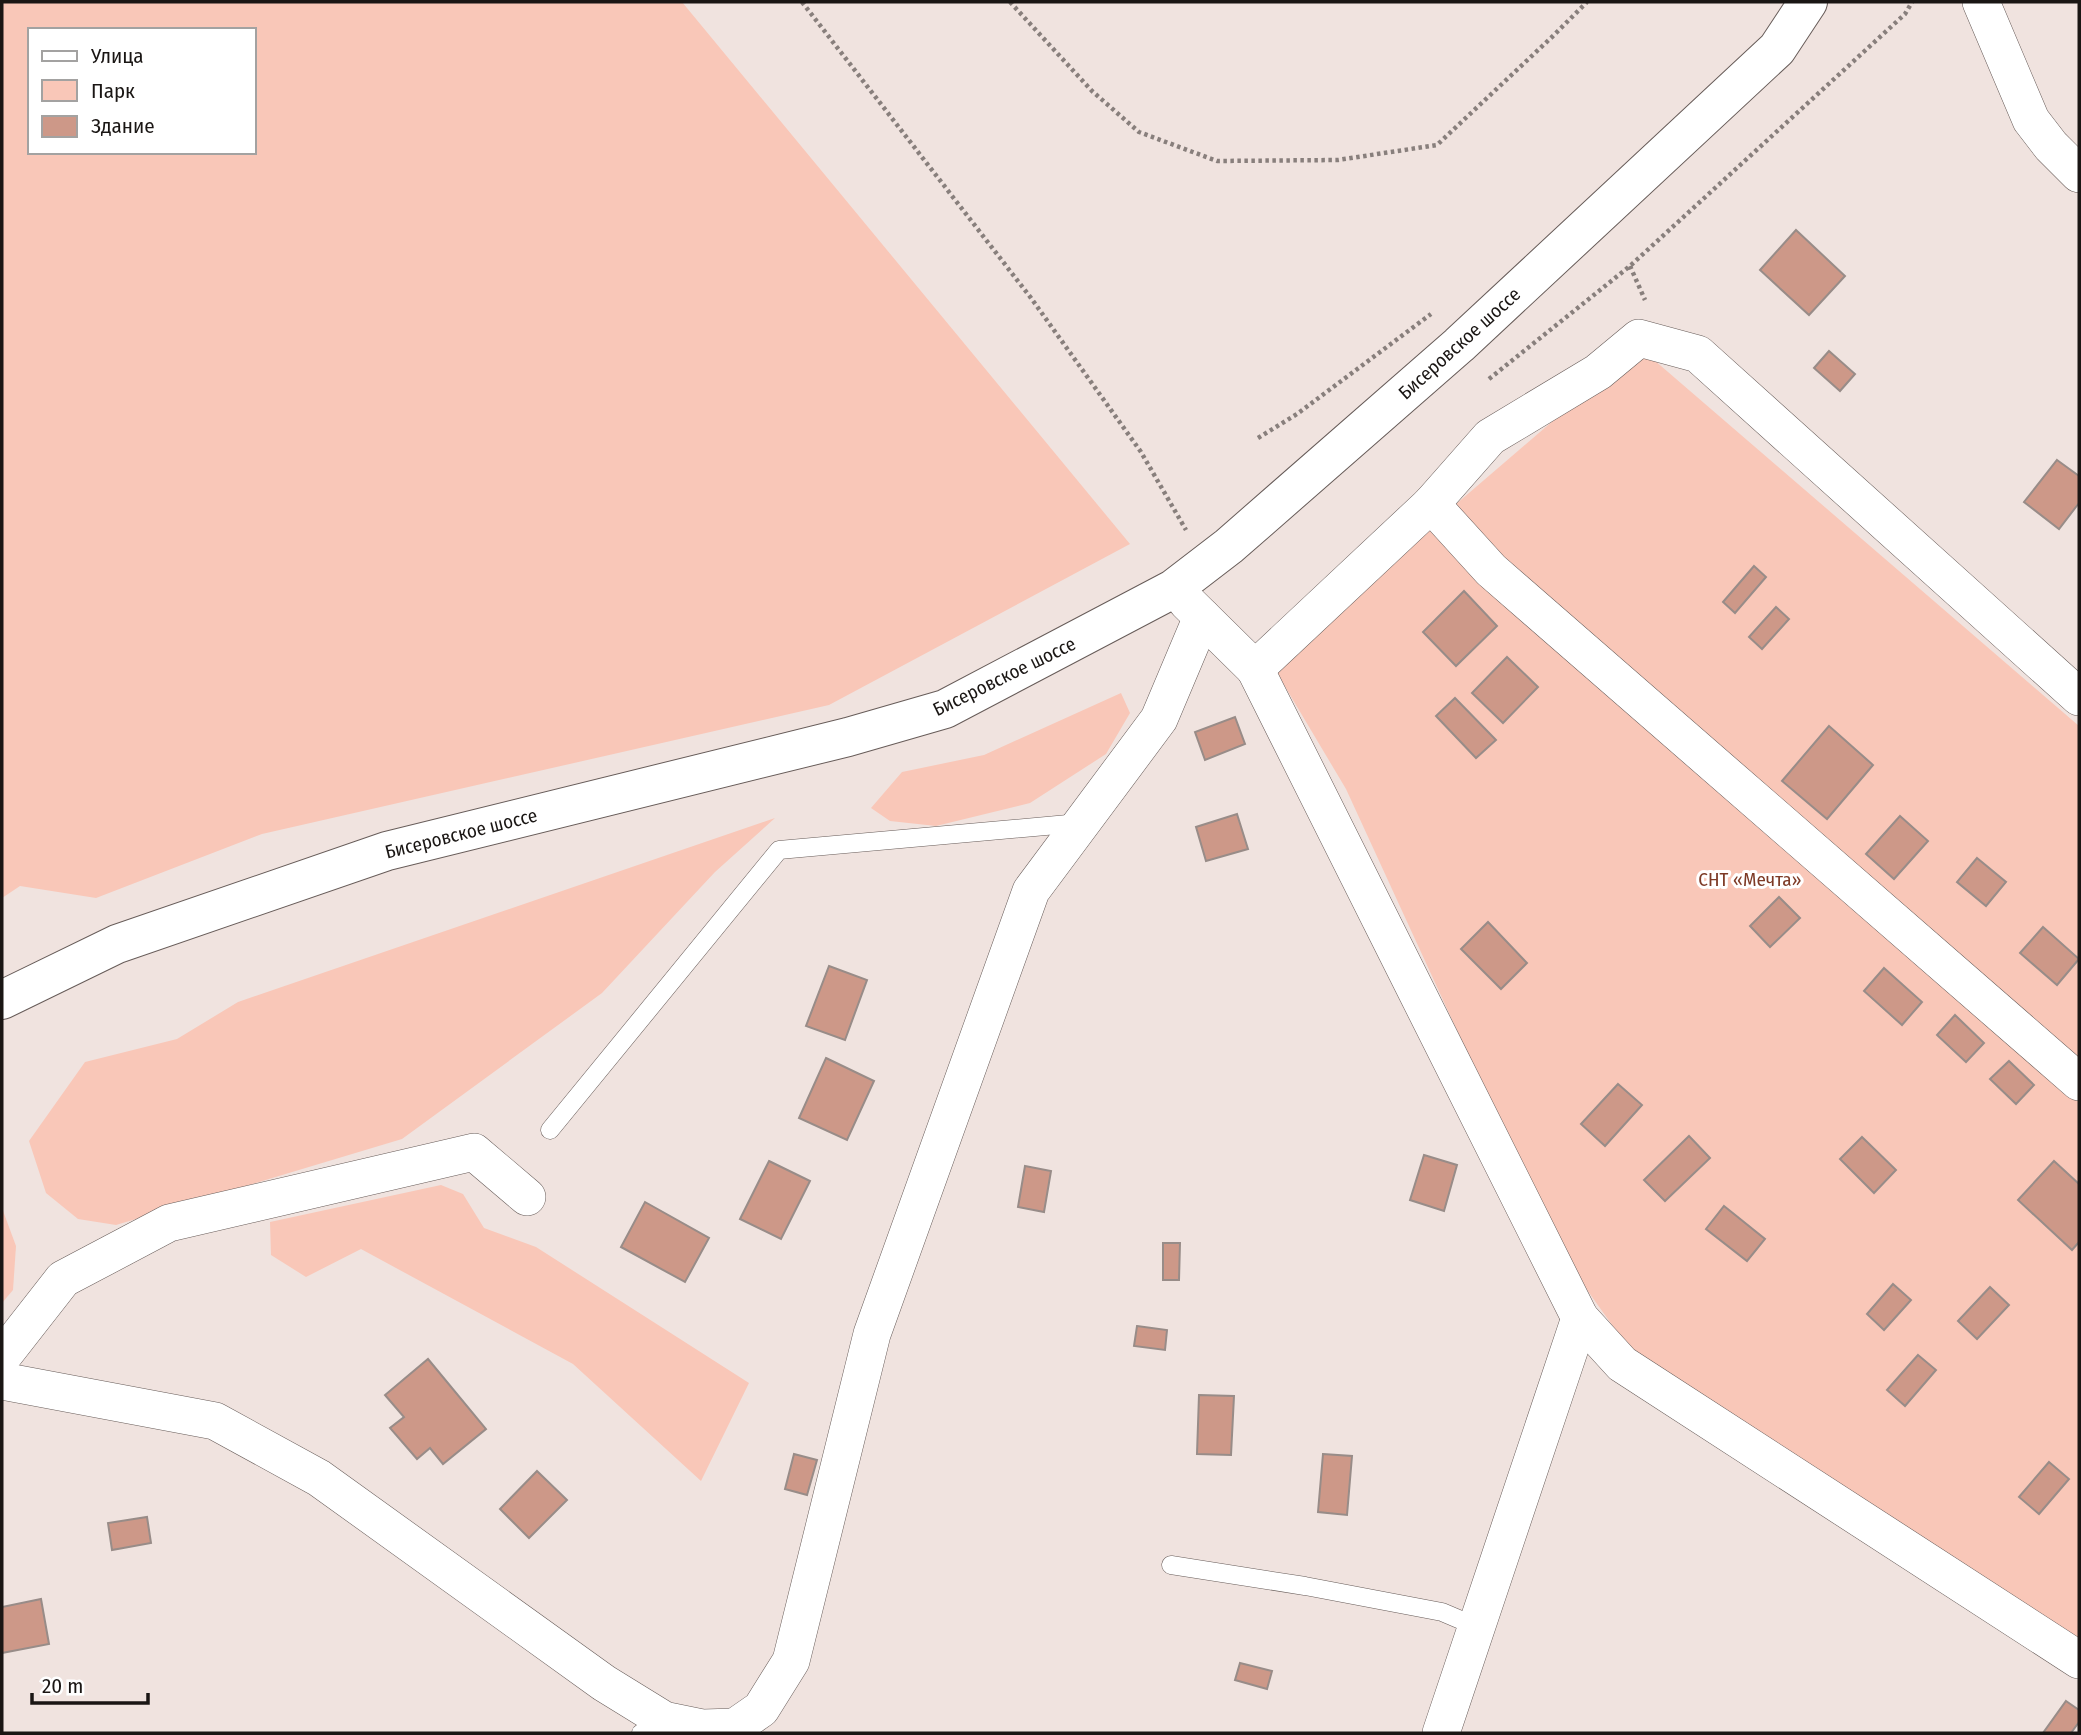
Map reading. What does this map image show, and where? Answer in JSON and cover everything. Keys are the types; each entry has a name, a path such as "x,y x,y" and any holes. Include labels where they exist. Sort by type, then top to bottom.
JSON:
{"main road":[{"name":"Бисеровское шоссе","path":"2,1000 117,944 387,851 848,737 945,709 1173,589 1206,564 1459,345 1777,50 1808,2"}],"street":[{"path":"1982,2 2031,120 2051,146 2079,174"},
{"path":"1255,669 1432,504 1490,437 1598,372 1639,338 1698,354 2079,697"},
{"path":"1432,504 1491,570 2079,1082"},
{"path":"1173,589 1255,669 1580,1318 1622,1364 2079,1660"},
{"path":"2,1381 215,1421 319,1478 604,1683 652,1727 737,1730 761,1709 791,1661 872,1334 1031,891 1159,719 1202,617"},
{"path":"2,1357 63,1279 169,1223 474,1152 527,1197"},
{"path":"1441,1733 1580,1318"}],"lane":[{"path":"550,1130 779,850 1082,823"},
{"path":"1171,1565 1305,1586 1441,1612 1475,1626"}],"path":[{"path":"802,2 1031,298 1141,452 1206,564"},
{"path":"1010,2 1092,91 1139,132 1217,161 1230,161 1338,160 1437,145 1587,2"},
{"path":"1489,379 1630,266 1905,14 1912,2"},
{"path":"1258,439 1297,414 1432,313"}],"green space":[{"path":"2,2 682,2 1130,544 829,705 262,834 96,898 20,886 2,898"},
{"name":"СНТ «Мечта»","path":"1639,347 2079,726 2079,1647 1630,1350 1557,1248 1346,789 1271,663"},
{"path":"1121,693 1130,713 1106,754 1030,803 936,826 890,821 871,808 902,772 984,755"},
{"path":"775,818 715,872 602,993 402,1139 116,1225 78,1219 46,1193 29,1141 85,1062 177,1039 238,1002"},
{"path":"441,1185 463,1194 484,1228 536,1247 749,1383 701,1481 573,1364 361,1249 306,1277 271,1255 270,1222"},
{"path":"2,1208 16,1246 13,1290 2,1303"}],"building":[{"path":"1796,230 1845,276 1809,315 1760,270"},
{"path":"1829,351 1855,374 1840,391 1814,368"},
{"path":"2057,460 2079,476 2079,503 2059,529 2024,502"},
{"path":"1754,566 1766,577 1735,613 1723,602"},
{"path":"1464,591 1497,626 1456,666 1423,632"},
{"path":"1776,607 1789,619 1762,649 1749,637"},
{"path":"1507,657 1538,687 1503,723 1472,693"},
{"path":"1455,698 1496,740 1476,758 1436,716"},
{"path":"1235,717 1245,744 1205,760 1195,732"},
{"path":"1829,726 1873,765 1827,819 1782,781"},
{"path":"1237,814 1248,849 1206,861 1196,827"},
{"path":"1900,816 1928,841 1894,879 1866,854"},
{"path":"1977,858 2006,882 1986,906 1957,882"},
{"path":"1779,897 1800,918 1770,947 1750,926"},
{"path":"1488,922 1527,963 1501,989 1461,949"},
{"path":"2043,927 2079,959 2057,985 2020,953"},
{"path":"829,966 867,980 845,1040 806,1026"},
{"path":"1884,968 1922,1002 1902,1025 1864,991"},
{"path":"1955,1015 1984,1043 1966,1062 1937,1035"},
{"path":"826,1058 874,1081 847,1140 799,1118"},
{"path":"2009,1061 2034,1085 2016,1104 1990,1079"},
{"path":"1618,1084 1642,1105 1605,1146 1581,1124"},
{"path":"1689,1136 1710,1158 1665,1201 1644,1180"},
{"path":"1862,1137 1896,1170 1874,1193 1840,1159"},
{"path":"1424,1155 1457,1165 1444,1211 1410,1200"},
{"path":"769,1161 810,1181 781,1239 740,1219"},
{"path":"2054,1161 2079,1184 2079,1242 2072,1250 2018,1200"},
{"path":"1025,1166 1051,1171 1044,1212 1018,1207"},
{"path":"645,1202 709,1238 685,1282 621,1247"},
{"path":"1724,1206 1765,1239 1747,1261 1706,1229"},
{"path":"1163,1243 1180,1243 1179,1280 1163,1280"},
{"path":"1893,1284 1911,1300 1884,1330 1867,1314"},
{"path":"1990,1287 2009,1305 1977,1339 1958,1321"},
{"path":"1137,1326 1167,1330 1165,1350 1134,1346"},
{"path":"1918,1355 1936,1370 1905,1406 1887,1390"},
{"path":"428,1359 486,1429 443,1464 430,1448 417,1459 390,1428 404,1417 385,1395"},
{"path":"1199,1395 1234,1396 1231,1455 1197,1454"},
{"path":"794,1454 817,1460 807,1495 785,1489"},
{"path":"1323,1454 1352,1456 1347,1515 1318,1512"},
{"path":"2049,1462 2069,1479 2039,1514 2019,1497"},
{"path":"537,1471 567,1500 529,1538 500,1509"},
{"path":"147,1517 151,1543 112,1550 108,1523"},
{"path":"41,1599 49,1644 2,1653 2,1607"},
{"path":"1240,1663 1272,1671 1267,1689 1235,1680"},
{"path":"2066,1701 2079,1710 2079,1722 2071,1733 2043,1733"}]}
